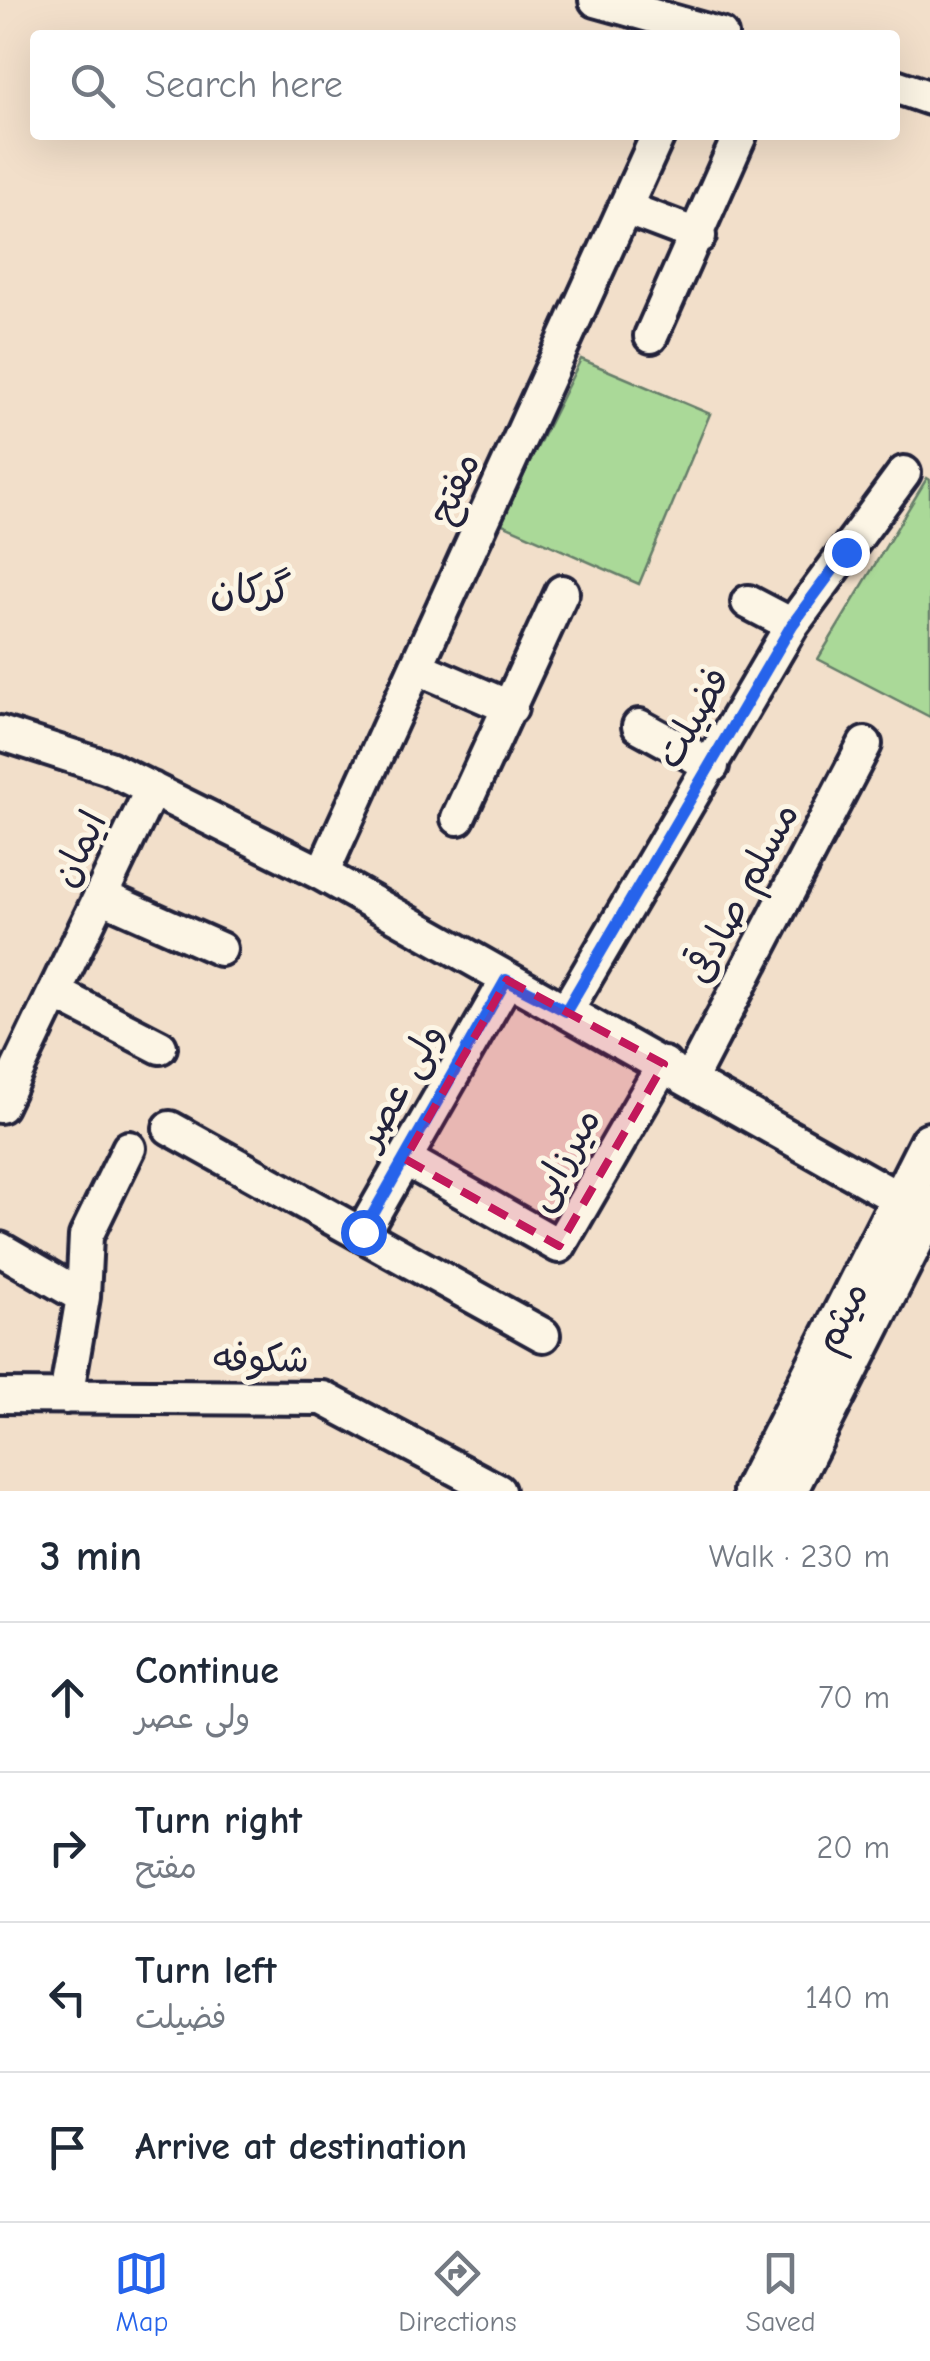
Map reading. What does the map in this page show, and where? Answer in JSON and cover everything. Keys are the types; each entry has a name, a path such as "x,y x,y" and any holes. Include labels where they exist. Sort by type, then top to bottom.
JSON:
{"main road":[{"name":"میثم","path":"786,1491 921,1209 930,1143"},
{"name":"میثم","path":"754,1491 921,1209"}],"street":[{"path":"596,0 697,30"},
{"path":"900,88 930,98"},
{"name":"مفتح","path":"322,874 656,140"},
{"path":"651,336 699,236 738,140"},
{"path":"625,208 699,236"},
{"name":"فضیلت","path":"566,1011 792,625 904,473"},
{"path":"458,818 562,592"},
{"path":"748,602 792,625"},
{"path":"416,667 511,708"},
{"path":"639,726 712,766"},
{"path":"0,733 109,768 322,874 921,1209"},
{"name":"مسلم صادقی","path":"677,1072 866,744"},
{"name":"ایمان","path":"0,1106 152,789"},
{"path":"101,896 220,949"},
{"name":"ولی عصر","path":"363,1232 506,980"},
{"path":"54,993 160,1047"},
{"name":"میرزایی","path":"406,1159 559,1246 677,1072"},
{"path":"170,1128 542,1335"},
{"path":"66,1397 83,1297 86,1236 129,1148"},
{"path":"0,1249 83,1297"},
{"name":"شکوفه","path":"0,1396 323,1398 498,1491"}],"highlighted area":[{"path":"507,980 664,1064 559,1246 405,1159"}],"green space":[{"path":"581,359 710,414 639,584 500,523"},
{"path":"927,478 930,480 930,717 818,659"}],"district":[{"name":"گرکان","path":"251,590"}],"route":[{"path":"363,1232 506,980 566,1011 792,625 846,552"}]}
